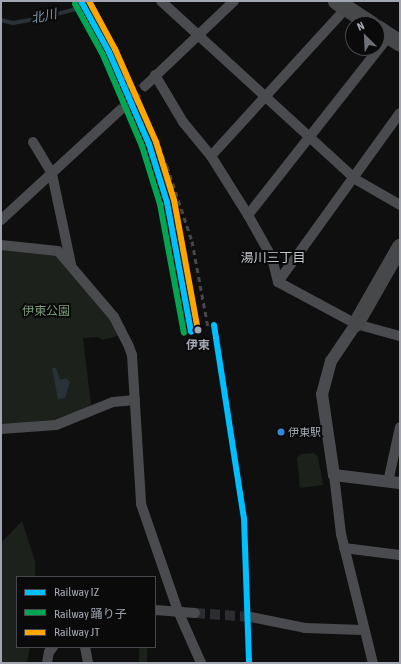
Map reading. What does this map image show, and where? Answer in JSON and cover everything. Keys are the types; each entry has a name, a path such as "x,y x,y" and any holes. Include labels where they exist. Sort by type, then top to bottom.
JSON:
{"highway":[{"path":"341,4 359,16"}],"main road":[{"path":"356,324 400,247"}],"street":[{"path":"161,1 196,36 355,178 400,205"},
{"path":"145,86 234,1"},
{"path":"211,156 265,97 341,4"},
{"path":"248,215 389,36"},
{"path":"155,75 183,122 211,156 248,215 272,258 278,282 356,324 400,336"},
{"path":"1,220 120,110"},
{"path":"278,282 355,178 400,113"},
{"path":"33,142 52,174 71,264"},
{"path":"1,246 58,251 71,264 114,317 128,344 132,355 141,504 178,611 201,663"},
{"path":"356,324 331,361 322,394 344,548 364,630 374,663"},
{"path":"1,429 56,425 113,402 135,400"},
{"path":"334,475 394,482 400,427"},
{"path":"344,548 400,555"},
{"path":"156,610 195,613"},
{"path":"251,617 305,628 364,630"},
{"path":"47,663 49,652 52,648"},
{"path":"85,648 88,663"}],"green space":[{"name":"伊東公園","path":"1,249 55,255 113,322 120,335 103,340 97,337 83,338 91,405 54,423 1,425"},
{"path":"314,453 318,457 323,485 300,488 297,458 301,454"},
{"path":"22,521 35,561 35,576 16,576 16,648 30,648 27,663 1,663 1,543"},
{"path":"139,648 147,648 147,663 139,663"}],"shaded area":[{"path":"52,368 56,368 60,380 66,378 70,382 65,398 58,399"}],"waterway":[{"name":"北川","path":"1,20 13,23 46,17 73,10 85,1"}],"tunnel":[{"path":"120,110 145,86"},
{"path":"195,613 251,617"}],"railway":[{"path":"109,52 156,138 167,166 192,241 208,327"}],"rail line":[{"name":"IZ","path":"81,1 109,52 149,144 167,202 191,332"},
{"name":"JT","path":"89,1 115,49 156,142 174,200 198,331"},
{"name":"踊り子","path":"75,4 103,55 142,146 160,204 184,333"},
{"name":"IZ","path":"214,325 244,518 249,663"}],"place":[{"name":"伊東","path":"198,330"},
{"name":"伊東駅","path":"281,432"}],"district":[{"name":"湯川三丁目","path":"273,258"}]}
